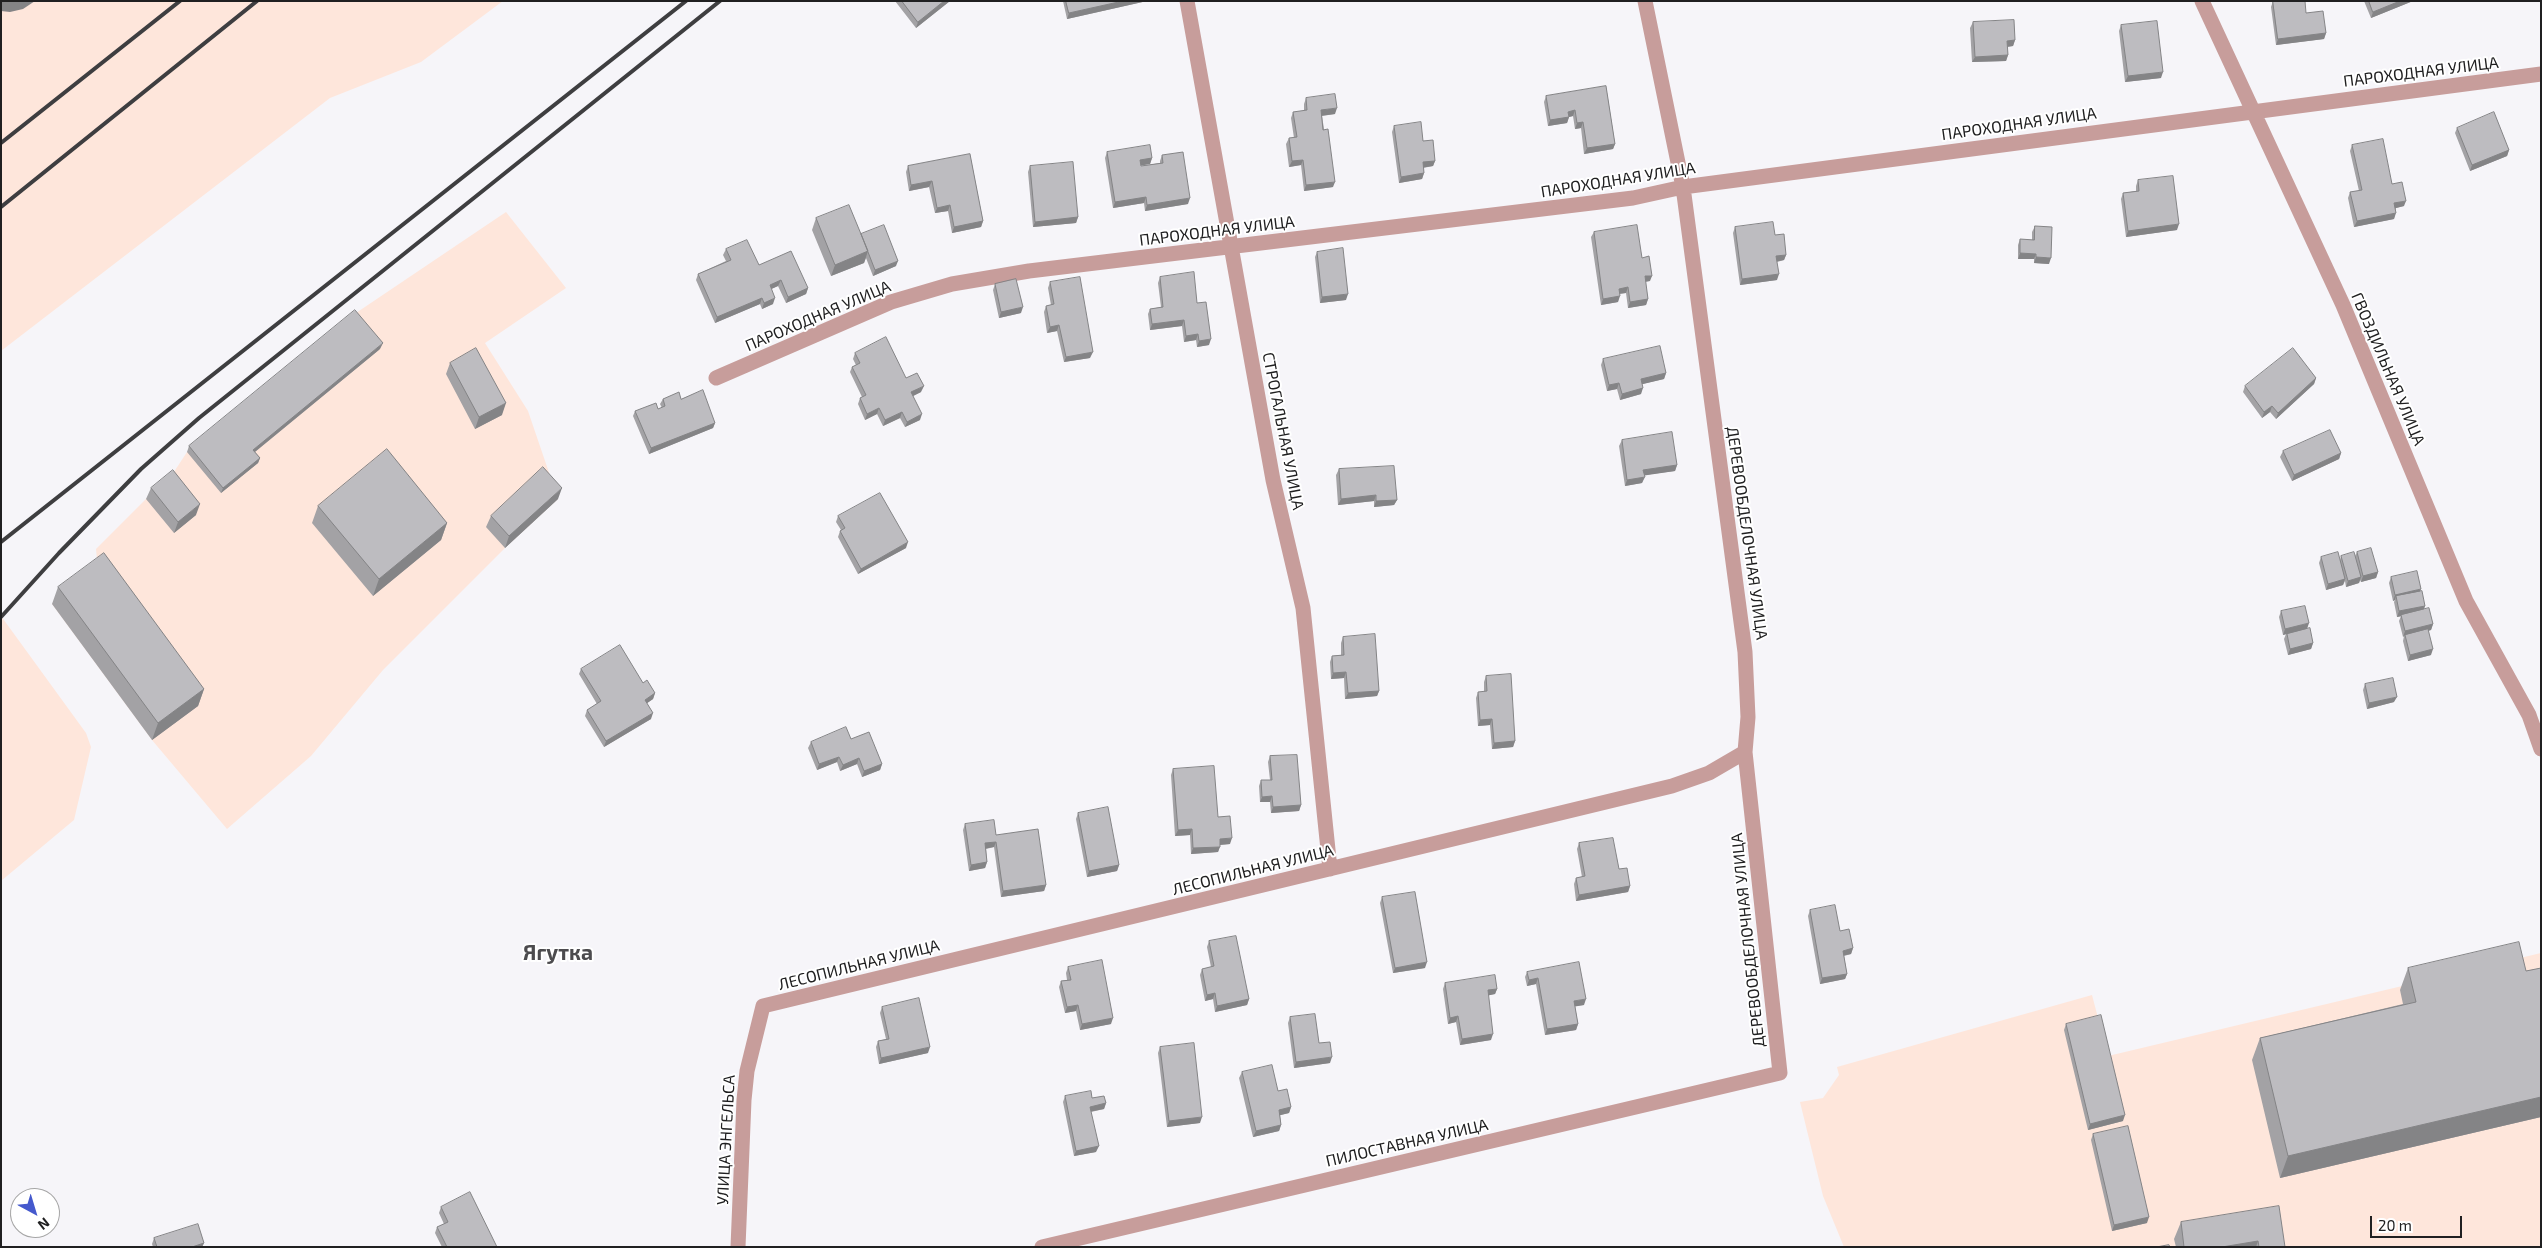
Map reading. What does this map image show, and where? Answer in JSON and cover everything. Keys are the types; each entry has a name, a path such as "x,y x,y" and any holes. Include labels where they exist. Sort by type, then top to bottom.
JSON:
{"street":[{"name":"СТРОГАЛЬНАЯ УЛИЦА","path":"1187,1 1273,480 1303,608 1330,869"},
{"name":"ДЕРЕВООБДЕЛОЧНАЯ УЛИЦА","path":"1645,1 1684,187 1746,652 1748,717 1745,752 1780,1073"},
{"name":"ГВОЗДИЛЬНАЯ УЛИЦА","path":"2202,1 2343,305 2466,601 2535,714 2541,749"},
{"name":"ПАРОХОДНАЯ УЛИЦА","path":"716,378 890,302 952,284 1029,271 1633,198 1684,187 2254,110 2541,74"},
{"name":"ЛЕСОПИЛЬНАЯ УЛИЦА","path":"763,1006 1672,786 1709,773 1745,752"},
{"name":"УЛИЦА ЭНГЕЛЬСА","path":"738,1247 744,1100 747,1071 763,1006"},
{"name":"ПИЛОСТАВНАЯ УЛИЦА","path":"1042,1247 1780,1073"}],"shaded area":[{"path":"1,1 503,1 421,62 330,98 1,351"},
{"path":"506,212 566,288 485,343 528,411 558,499 505,548 383,670 311,756 227,829 152,740 52,604 98,570 96,549 146,499 168,481 187,452 353,315"},
{"path":"1,616 86,733 91,747 74,820 1,881"},
{"path":"2541,953 2541,1247 1844,1247 1823,1196 1800,1102 1823,1098 1839,1075 1837,1067 2092,995 2108,1056"}],"building":[{"path":"902,1 944,1 918,22"},
{"path":"1066,1 1123,1 1069,13"},
{"path":"2273,1 2305,1 2306,13 2323,11 2326,33 2278,39"},
{"path":"2369,1 2400,1 2373,12"},
{"path":"2014,20 2015,40 2007,41 2008,55 1975,57 1973,22"},
{"path":"2157,21 2163,72 2128,76 2121,25"},
{"path":"1606,86 1615,144 1587,148 1583,122 1577,123 1575,110 1568,112 1569,117 1550,120 1546,96"},
{"path":"1335,94 1337,108 1321,110 1323,130 1328,129 1335,182 1306,185 1303,160 1292,161 1289,138 1297,137 1293,112 1307,110 1306,98"},
{"path":"2494,112 2509,150 2472,165 2457,128"},
{"path":"1421,122 1423,141 1433,140 1435,161 1423,162 1424,173 1401,177 1394,126"},
{"path":"2383,139 2392,184 2402,182 2406,201 2394,203 2396,213 2357,221 2350,192 2362,190 2352,145"},
{"path":"1150,145 1152,158 1140,160 1141,166 1163,163 1162,155 1183,152 1190,198 1147,205 1146,197 1115,202 1107,152"},
{"path":"970,154 983,221 954,227 950,205 937,208 932,181 911,185 908,166"},
{"path":"1073,162 1078,217 1035,222 1030,166"},
{"path":"2173,176 2179,224 2128,231 2123,193 2139,191 2138,180"},
{"path":"849,205 868,251 835,265 816,218"},
{"path":"1773,222 1775,235 1784,234 1786,255 1776,256 1779,274 1742,279 1735,227"},
{"path":"884,225 898,261 875,270 861,234"},
{"path":"1637,225 1642,258 1649,256 1652,276 1645,276 1648,299 1630,302 1628,287 1619,289 1620,296 1603,299 1594,232"},
{"path":"2035,226 2052,227 2051,258 2036,257 2036,254 2020,253 2020,239 2034,240"},
{"path":"747,240 759,265 791,251 808,288 788,297 781,280 770,285 775,298 764,303 762,298 717,317 698,274 731,260 726,249"},
{"path":"1343,248 1348,294 1322,297 1317,252"},
{"path":"1194,272 1197,303 1206,302 1211,339 1199,341 1198,334 1186,336 1184,320 1152,324 1150,309 1163,307 1160,277"},
{"path":"1080,277 1093,352 1066,357 1059,325 1050,327 1046,306 1054,304 1050,282"},
{"path":"1016,279 1023,307 1001,312 995,284"},
{"path":"355,310 383,343 253,450 260,458 223,488 189,446"},
{"path":"886,337 906,378 917,373 924,386 911,392 922,414 907,422 902,412 885,420 879,408 867,414 860,398 866,395 852,367 860,363 855,353"},
{"path":"1660,346 1666,373 1641,379 1643,388 1622,394 1619,383 1609,385 1603,359"},
{"path":"476,348 506,403 479,417 450,363"},
{"path":"2293,348 2316,378 2278,413 2272,406 2264,412 2245,386"},
{"path":"703,390 715,423 651,448 635,411 656,403 658,409 665,406 663,399 679,392 681,399"},
{"path":"2330,430 2341,453 2294,475 2283,451"},
{"path":"1672,432 1677,465 1643,470 1645,477 1627,480 1622,440"},
{"path":"387,449 447,523 379,579 318,506"},
{"path":"1394,466 1397,500 1376,501 1376,495 1341,499 1339,469"},
{"path":"543,467 562,488 509,536 491,516"},
{"path":"173,470 200,504 178,522 151,488"},
{"path":"880,493 908,542 861,569 840,531 845,528 838,516"},
{"path":"2371,548 2378,572 2363,576 2357,552"},
{"path":"2338,552 2345,579 2328,584 2321,557"},
{"path":"2354,552 2361,577 2348,581 2341,556"},
{"path":"104,553 204,689 158,723 58,587"},
{"path":"2417,571 2421,589 2395,595 2391,577"},
{"path":"2422,591 2425,606 2399,611 2396,596"},
{"path":"2305,606 2309,623 2285,629 2281,611"},
{"path":"2429,608 2433,624 2405,631 2401,615"},
{"path":"2310,628 2313,643 2290,649 2287,634"},
{"path":"2428,629 2433,649 2410,655 2405,635"},
{"path":"1375,634 1379,691 1348,693 1346,672 1333,673 1332,656 1344,655 1343,637"},
{"path":"620,645 643,683 647,680 655,693 645,700 653,713 606,741 587,710 601,701 581,669"},
{"path":"1511,674 1515,741 1494,743 1492,719 1480,720 1478,692 1487,691 1486,676"},
{"path":"2393,678 2397,697 2369,703 2365,684"},
{"path":"846,727 851,739 869,732 882,764 864,771 859,758 843,765 839,757 819,764 811,742"},
{"path":"1297,755 1301,805 1273,807 1272,796 1262,797 1261,780 1272,780 1270,756"},
{"path":"1214,766 1218,817 1230,816 1232,838 1220,839 1220,847 1193,848 1192,829 1178,830 1173,769"},
{"path":"1108,807 1119,865 1089,871 1078,813"},
{"path":"994,820 996,835 1038,829 1046,885 1003,891 996,842 985,843 987,862 971,865 965,824"},
{"path":"1613,838 1619,869 1627,868 1630,886 1579,895 1576,878 1585,876 1579,843"},
{"path":"1415,892 1427,962 1395,968 1382,897"},
{"path":"1835,905 1840,931 1849,929 1853,948 1843,951 1847,974 1822,978 1810,910"},
{"path":"1236,936 1249,999 1217,1006 1215,993 1207,995 1202,969 1214,966 1209,941"},
{"path":"2519,942 2526,971 2541,968 2541,1097 2288,1156 2260,1038 2416,1002 2408,968"},
{"path":"1102,960 1113,1018 1082,1024 1078,1005 1067,1007 1061,981 1071,980 1068,967"},
{"path":"1579,962 1586,999 1574,1001 1578,1024 1547,1029 1538,978 1529,980 1527,972"},
{"path":"1495,975 1497,989 1488,990 1493,1034 1462,1039 1458,1016 1450,1018 1445,983"},
{"path":"919,998 930,1047 881,1058 878,1041 889,1039 882,1007"},
{"path":"1315,1014 1319,1043 1330,1042 1332,1057 1296,1062 1290,1017"},
{"path":"2101,1015 2125,1115 2090,1124 2066,1024"},
{"path":"1194,1043 1202,1117 1169,1121 1160,1047"},
{"path":"1272,1065 1278,1091 1287,1089 1291,1107 1279,1110 1281,1125 1256,1131 1242,1072"},
{"path":"1091,1091 1092,1098 1104,1096 1106,1103 1090,1107 1099,1146 1076,1151 1065,1096"},
{"path":"2128,1126 2149,1217 2114,1225 2093,1134"},
{"path":"470,1192 497,1247 447,1247 437,1227 448,1222 441,1207"},
{"path":"2279,1206 2285,1247 2259,1247 2258,1241 2222,1247 2184,1247 2181,1222"},
{"path":"198,1224 204,1243 192,1247 157,1247 154,1238"}],"railway":[{"path":"1,143 180,1"},
{"path":"1,207 257,1"},
{"path":"1,542 686,1"},
{"path":"1,617 59,553 141,469 199,418 720,1"}],"district":[{"name":"Ягутка","path":"558,953"}]}
